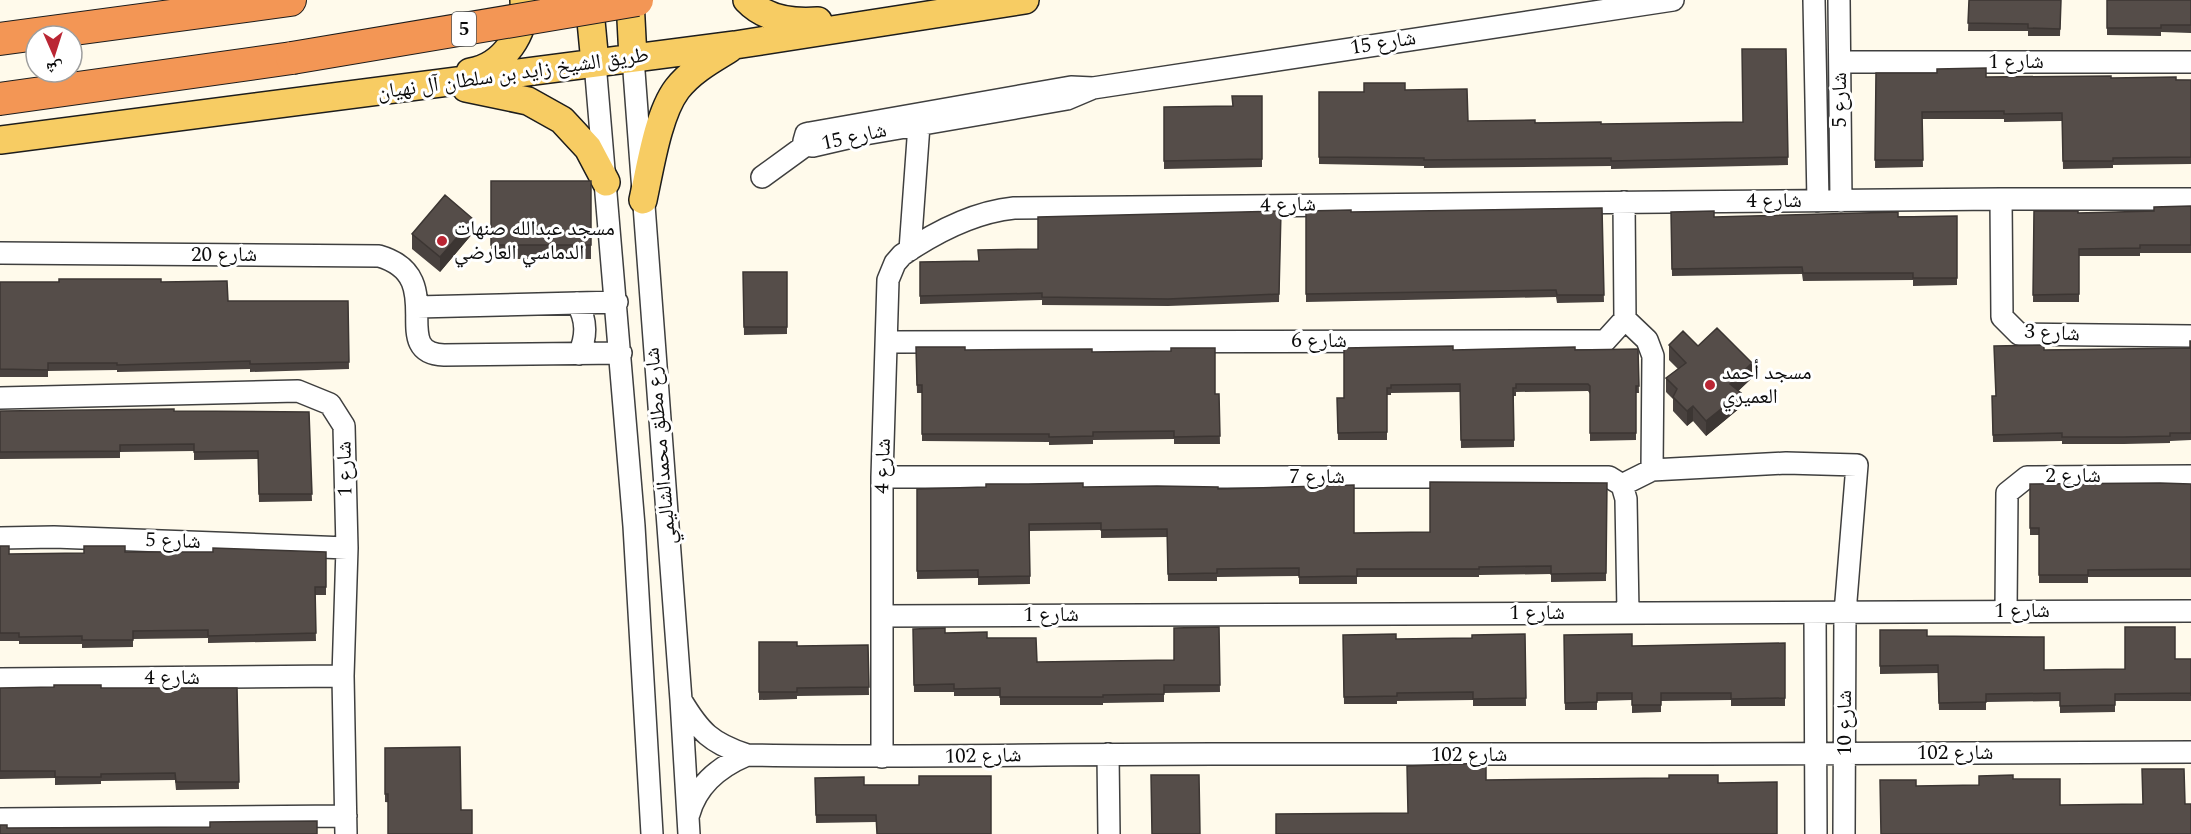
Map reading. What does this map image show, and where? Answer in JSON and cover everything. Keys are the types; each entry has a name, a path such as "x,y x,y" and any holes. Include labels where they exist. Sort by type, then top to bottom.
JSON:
{"highway":[{"path":"0,39 290,0"},
{"name":"5","path":"0,99 292,58 637,0"}],"main road":[{"path":"89,129 477,71 491,65 510,47 522,22 524,0"},
{"path":"589,0 595,63"},
{"path":"630,0 633,58"},
{"path":"747,0 768,15 808,22 1024,0"},
{"name":"طريق الشيخ زايد بن سلطان آل نهيان","path":"0,140 735,45 1024,0"},
{"path":"643,200 657,139 677,89 699,68 735,45"},
{"path":"445,83 528,101 562,120 588,148 606,182"}],"street":[{"name":"شارع 15","path":"1093,88 1066,99 847,137 813,146 806,145 804,137 810,133 1071,87 1093,88 1672,0"},
{"name":"شارع 5","path":"1814,0 1818,201"},
{"name":"شارع 5","path":"1839,0 1841,201"},
{"name":"شارع مطلق محمدالشاليمي","path":"633,58 681,700 688,826"},
{"name":"شارع 1","path":"1840,62 2191,62"},
{"name":"شارع مطلق محمدالشاليمي","path":"595,63 617,302 634,526 652,834"},
{"path":"910,250 919,124"},
{"path":"762,177 806,145"},
{"name":"شارع 4","path":"882,757 882,477 888,342 888,280 896,262 910,250 971,218 1014,208 2001,198 2191,199"},
{"name":"شارع 3","path":"2001,198 2002,317 2019,334 2191,336"},
{"path":"1624,202 1625,319 1647,340 1653,356 1652,470 1622,485 1626,499 1628,612"},
{"name":"شارع 20","path":"0,253 379,256 398,264 412,278 416,288 418,338 425,350 431,353 444,355 621,353"},
{"path":"417,306 617,302"},
{"path":"577,303 585,319 586,328 579,354"},
{"name":"شارع 6","path":"888,342 1605,341 1625,319"},
{"name":"شارع 1","path":"0,398 298,391 330,404 344,426 347,548 344,676 346,825"},
{"name":"شارع 10","path":"1652,470 1786,463 1857,465 1845,613 1844,834"},
{"name":"شارع 2","path":"2006,611 2007,493 2027,477 2191,476"},
{"name":"شارع 7","path":"882,477 1609,477 1622,485"},
{"path":"634,526 643,518 654,516 660,518 668,526"},
{"name":"شارع 5","path":"0,538 54,537 347,548"},
{"name":"شارع 1","path":"882,616 2191,611"},
{"name":"شارع 10","path":"1815,614 1816,834"},
{"name":"شارع 4","path":"0,679 344,676"},
{"name":"شارع 102","path":"681,700 696,724 710,738 728,748 747,754 882,757 1108,754 1817,755 2191,752"},
{"path":"688,826 691,809 700,790 713,775 729,763 747,754"},
{"path":"1108,754 1109,834"},
{"path":"0,819 346,825"}],"building":[{"path":"1969,0 2061,0 2060,29 2028,28 2028,24 1968,23"},
{"path":"2107,0 2191,0 2191,25 2161,25 2161,28 2107,28"},
{"path":"1742,49 1786,49 1788,157 1611,161 1611,158 1424,160 1424,158 1319,157 1319,92 1364,92 1364,83 1405,83 1405,90 1467,89 1468,121 1535,120 1535,123 1601,122 1601,124 1743,122"},
{"path":"1986,68 1986,77 2111,76 2111,78 2176,77 2176,80 2191,80 2191,157 2063,161 2062,113 2004,114 2004,111 1922,112 1923,160 1875,160 1876,73 1937,73 1937,69"},
{"path":"1232,96 1262,96 1262,159 1164,161 1164,107 1233,106"},
{"path":"491,181 591,181 591,245 491,245"},
{"path":"445,195 473,219 440,257 412,234"},
{"path":"2191,206 2191,245 2140,245 2140,248 2079,249 2079,294 2033,295 2034,211 2078,211 2078,213 2154,211 2154,207"},
{"path":"1602,208 1604,295 1557,295 1556,290 1306,294 1306,211"},
{"path":"1281,211 1279,294 1168,299 1042,297 1042,293 920,296 920,262 979,261 978,250 1038,249 1038,217"},
{"path":"1714,211 1714,217 1898,212 1898,217 1957,216 1957,278 1913,278 1913,273 1803,273 1802,267 1672,269 1671,212"},
{"path":"743,272 787,272 787,327 744,327"},
{"path":"59,279 227,281 228,301 348,301 349,362 250,364 250,361 117,365 117,363 48,363 48,370 0,369 0,282 59,282"},
{"name":"مسجد أحمد العميري","path":"1717,328 1752,363 1730,384 1741,393 1706,421 1693,406 1687,411 1673,397 1677,389 1666,378 1686,363 1669,345 1683,331 1698,346"},
{"path":"2190,341 2191,433 2124,437 2062,437 2062,433 1993,435 1992,396 1996,396 1994,346 2044,345 2044,350 2190,348"},
{"path":"1453,346 1453,350 1575,347 1575,350 1638,349 1639,386 1636,386 1636,433 1590,433 1590,386 1588,384 1516,384 1516,388 1513,388 1514,440 1461,440 1460,384 1391,385 1391,388 1387,388 1387,432 1338,433 1337,398 1344,398 1344,348"},
{"path":"916,347 965,347 965,350 1092,349 1092,352 1215,348 1215,394 1219,394 1220,436 1174,437 1174,431 1093,432 1093,436 1049,437 1049,434 922,434 922,385 917,385"},
{"path":"174,409 174,411 309,412 312,494 259,494 258,451 194,452 194,444 120,445 120,451 0,452 0,411"},
{"path":"1430,482 1607,483 1606,573 1551,574 1551,566 1479,567 1479,569 1357,569 1357,576 1299,577 1299,568 1217,569 1217,573 1168,574 1167,529 1101,530 1101,523 1029,524 1030,576 978,577 978,570 917,571 917,489 986,487 986,484 1083,483 1083,487 1157,486 1218,487 1218,489 1354,485 1354,533 1430,532"},
{"path":"2030,484 2191,484 2191,569 2088,570 2088,575 2039,575 2039,528 2030,528"},
{"path":"0,546 9,546 9,554 84,553 84,546 125,546 125,552 213,552 213,548 326,552 326,587 315,587 316,633 208,636 208,630 133,631 133,640 82,640 82,636 19,637 19,633 0,633"},
{"path":"1219,627 1220,685 1164,685 1164,694 1103,695 1103,697 1000,697 1000,688 954,689 954,684 914,685 913,629 945,628 945,633 987,632 987,638 1036,638 1037,662 1174,660 1174,628"},
{"path":"2125,627 2175,627 2175,659 2191,659 2191,693 2115,694 2115,705 2060,706 2060,693 1986,694 1986,702 1939,703 1938,665 1880,666 1880,630 1927,630 1927,636 2044,637 2044,670 2125,669"},
{"path":"1396,634 1396,639 1472,638 1472,635 1525,634 1526,698 1473,699 1473,692 1397,693 1397,696 1344,697 1343,635"},
{"path":"1632,634 1632,646 1785,643 1785,698 1731,699 1731,693 1661,693 1661,705 1632,705 1632,693 1597,693 1597,702 1565,703 1564,635"},
{"path":"759,642 797,642 797,646 868,645 869,687 797,688 797,692 759,692"},
{"path":"54,685 101,685 101,688 237,688 239,782 176,782 175,773 55,777 55,771 0,771 0,688 54,687"},
{"path":"460,747 461,810 472,810 472,834 388,834 385,748"},
{"path":"1486,763 1486,780 1669,778 1669,775 1718,775 1718,783 1777,782 1777,834 1276,834 1276,814 1408,813 1407,766"},
{"path":"2142,769 2184,769 2185,804 2191,804 2191,834 1881,834 1880,780 1916,780 1916,786 1979,785 1979,776 2013,775 2013,779 2060,779 2060,805 2143,804"},
{"path":"1151,775 1199,775 1200,834 1152,834"},
{"path":"919,776 991,776 991,834 877,834 876,815 816,815 815,778 864,777 864,785 919,785"},
{"path":"317,821 317,834 0,834 0,825 7,825 7,828 210,827 210,822"}],"place":[{"name":"مسجد عبدالله صنهات الدماسي العارضي","path":"442,241"},
{"name":"مسجد أحمد العميري","path":"1710,385"}]}
